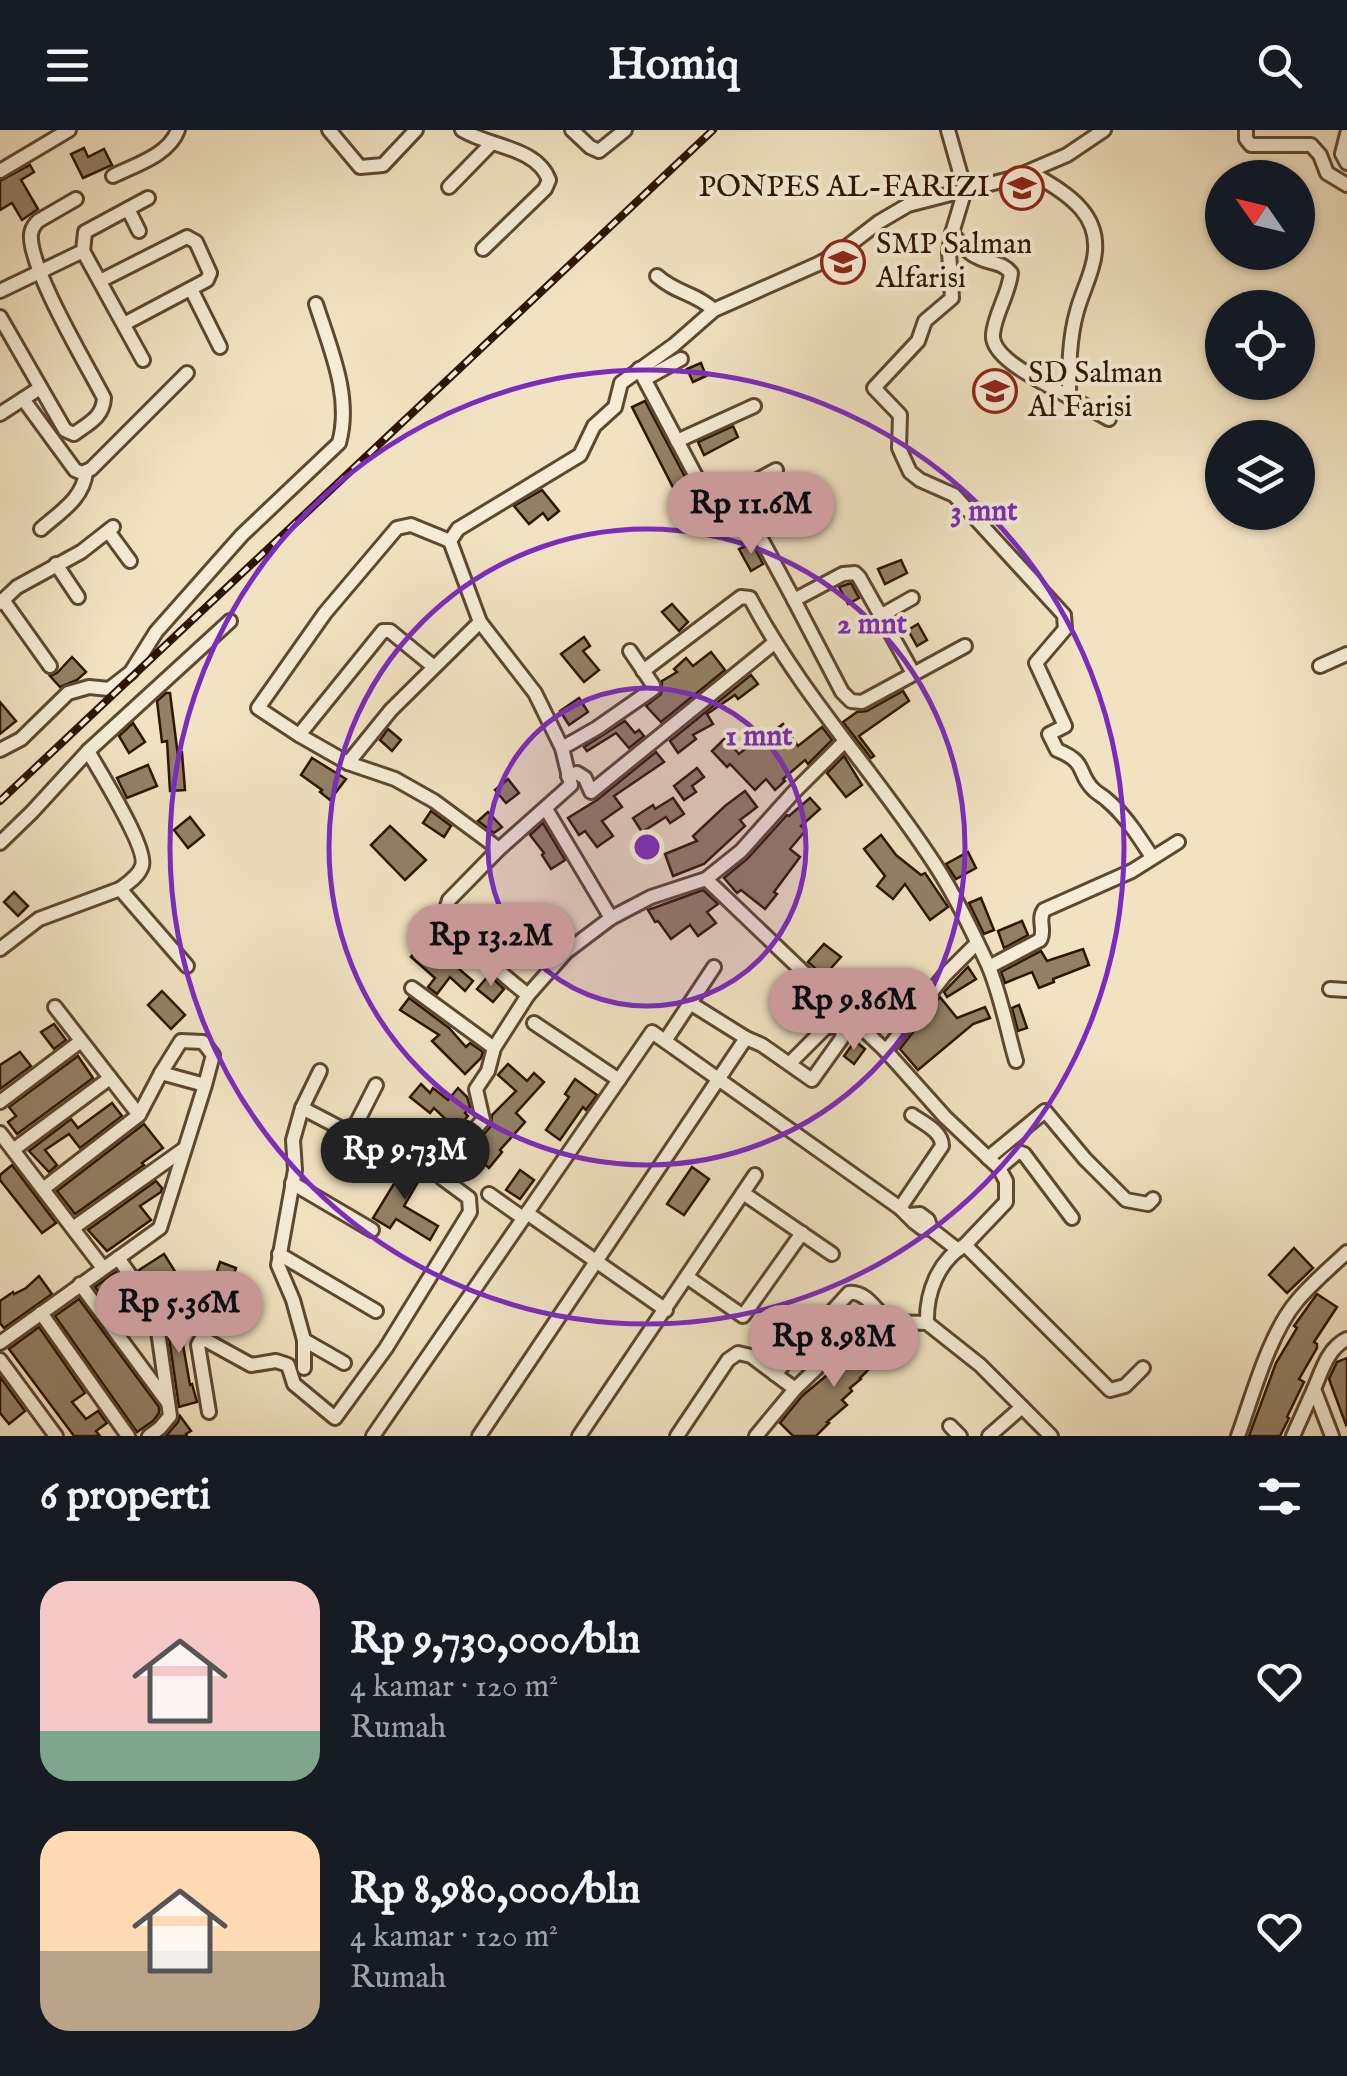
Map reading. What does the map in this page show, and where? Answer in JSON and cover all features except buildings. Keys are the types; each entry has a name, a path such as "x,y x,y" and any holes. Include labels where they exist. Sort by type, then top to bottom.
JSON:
{"street":[{"path":"0,170 69,130"},
{"path":"113,176 166,149 178,130"},
{"path":"332,131 360,167 383,165 416,130"},
{"path":"462,130 529,156 545,170 549,180 545,189 483,249"},
{"path":"572,130 590,148 599,151 625,130"},
{"path":"948,130 965,190 949,252 952,298 925,320 918,341 874,388 900,415 899,448 910,472 954,495 1064,615 1065,629 1036,663 1065,726 1049,734 1057,750 1072,756 1092,789 1133,826 1152,857"},
{"path":"642,374 714,310 818,264 908,205 1030,172 1068,155 1104,130"},
{"path":"1246,130 1250,145 1311,145 1327,173 1347,185"},
{"path":"1347,134 1342,154 1347,163"},
{"path":"449,187 491,144"},
{"path":"1030,172 1075,202 1086,213 1095,232 1093,264 1071,340 1070,397"},
{"path":"144,360 83,251 85,232 148,198"},
{"path":"0,317 65,430 74,434 98,416 104,398 38,271 31,237 34,226 76,199"},
{"path":"128,209 140,231"},
{"path":"952,233 975,257 1004,265 1011,273 992,334 994,346 1009,362 1109,419"},
{"path":"100,280 187,237 196,242 210,273 207,280 124,324"},
{"path":"0,291 83,251"},
{"path":"657,276 678,291 700,298 714,310"},
{"path":"191,289 220,347"},
{"path":"0,750 21,739 68,694 89,686 108,688 131,672 156,632 242,534 339,443 344,426 339,378 316,304"},
{"path":"450,541 458,529 580,455 594,426 616,407 621,384 681,359"},
{"path":"41,529 79,495 85,486 86,472 187,373"},
{"path":"642,374 708,499 719,501 776,470"},
{"path":"0,414 40,388"},
{"path":"23,398 75,470 86,472"},
{"path":"677,441 754,406"},
{"path":"736,492 842,692 851,701 862,702 966,646"},
{"path":"499,849 434,801 396,779 348,762 259,709 325,613 397,528 411,526 450,541 479,618 535,693 562,748 571,785 449,900 445,914 466,942 528,995"},
{"path":"50,666 2,601 18,587 81,552 110,529 130,562"},
{"path":"56,564 78,597"},
{"path":"794,600 849,572 860,577 914,673"},
{"path":"643,671 740,597 750,598 774,643 935,864 960,907 989,967 1016,1061"},
{"path":"882,615 912,598"},
{"path":"461,629 479,618"},
{"path":"348,762 479,618"},
{"path":"0,843 88,751 230,621"},
{"path":"299,735 383,631 390,631 434,668"},
{"path":"568,776 577,773 586,778 592,792 774,643"},
{"path":"562,748 652,690 653,685 630,651"},
{"path":"1320,666 1347,654"},
{"path":"209,1412 198,1345 202,1338 251,1365 288,1364 294,1384 335,1418 386,1348 470,1212 468,1198 442,1178 450,1158 483,1120 476,1089 488,1070 494,1048 528,995 566,952 611,918 651,897 706,879 741,851 844,742"},
{"path":"0,948 39,918 120,889 141,869 141,851 88,751"},
{"path":"546,808 611,918"},
{"path":"989,967 1040,940 1040,917 1044,910 1132,871 1178,842"},
{"path":"706,879 886,1050 994,1163 1006,1181 1006,1202 932,1283 927,1323"},
{"path":"120,889 187,966"},
{"path":"886,1050 944,976 976,944"},
{"path":"665,1041 714,967"},
{"path":"412,988 494,1048"},
{"path":"1330,989 1347,990"},
{"path":"690,1003 812,1080 844,1031 836,1025 825,1028 789,1064"},
{"path":"55,1007 139,1115"},
{"path":"534,1023 619,1080"},
{"path":"373,1436 652,1032 904,1211 922,1228 931,1229 961,1248 1110,1390 1126,1386 1143,1368"},
{"path":"479,1436 746,1038"},
{"path":"0,1102 81,1041"},
{"path":"0,1342 160,1228 212,1055 202,1042 181,1041 139,1115 44,1190"},
{"path":"304,1368 304,1340 278,1265 294,1170 293,1140 302,1108 320,1071"},
{"path":"161,1073 205,1085"},
{"path":"13,1150 110,1078"},
{"path":"351,1134 376,1085"},
{"path":"302,1108 396,1157 406,1151 444,1154 450,1158"},
{"path":"994,1163 1046,1111 1085,1159 1126,1200 1148,1204 1153,1198"},
{"path":"904,1211 943,1140 912,1114"},
{"path":"0,1133 102,1268"},
{"path":"72,1228 184,1149"},
{"path":"994,1163 1018,1152 1024,1154 1072,1218"},
{"path":"579,1436 754,1176"},
{"path":"292,1183 372,1230"},
{"path":"743,1193 832,1254"},
{"path":"489,1194 666,1310"},
{"path":"687,1277 743,1316 802,1233"},
{"path":"1238,1436 1278,1329 1294,1303 1347,1252"},
{"path":"279,1254 376,1310"},
{"path":"118,1258 154,1310 170,1416 150,1436"},
{"path":"80,1284 170,1406"},
{"path":"776,1374 849,1293 863,1295 888,1322"},
{"path":"41,1313 128,1436"},
{"path":"756,1436 795,1389 852,1334 869,1325 888,1322 927,1323 980,1366 1052,1436"},
{"path":"1293,1436 1330,1352 1347,1339"},
{"path":"304,1340 344,1363"},
{"path":"677,1436 728,1360 738,1353 752,1356 795,1389"},
{"path":"0,1360 56,1436"},
{"path":"1314,1389 1332,1436"},
{"path":"989,1436 1022,1407"}],"railway":[{"path":"0,801 713,130"}],"place":[{"name":"PONPES AL-FARIZI","path":"1022,188"},
{"name":"SMP Salman Alfarisi","path":"843,262"},
{"name":"SD Salman Al Farisi","path":"995,391"}]}
